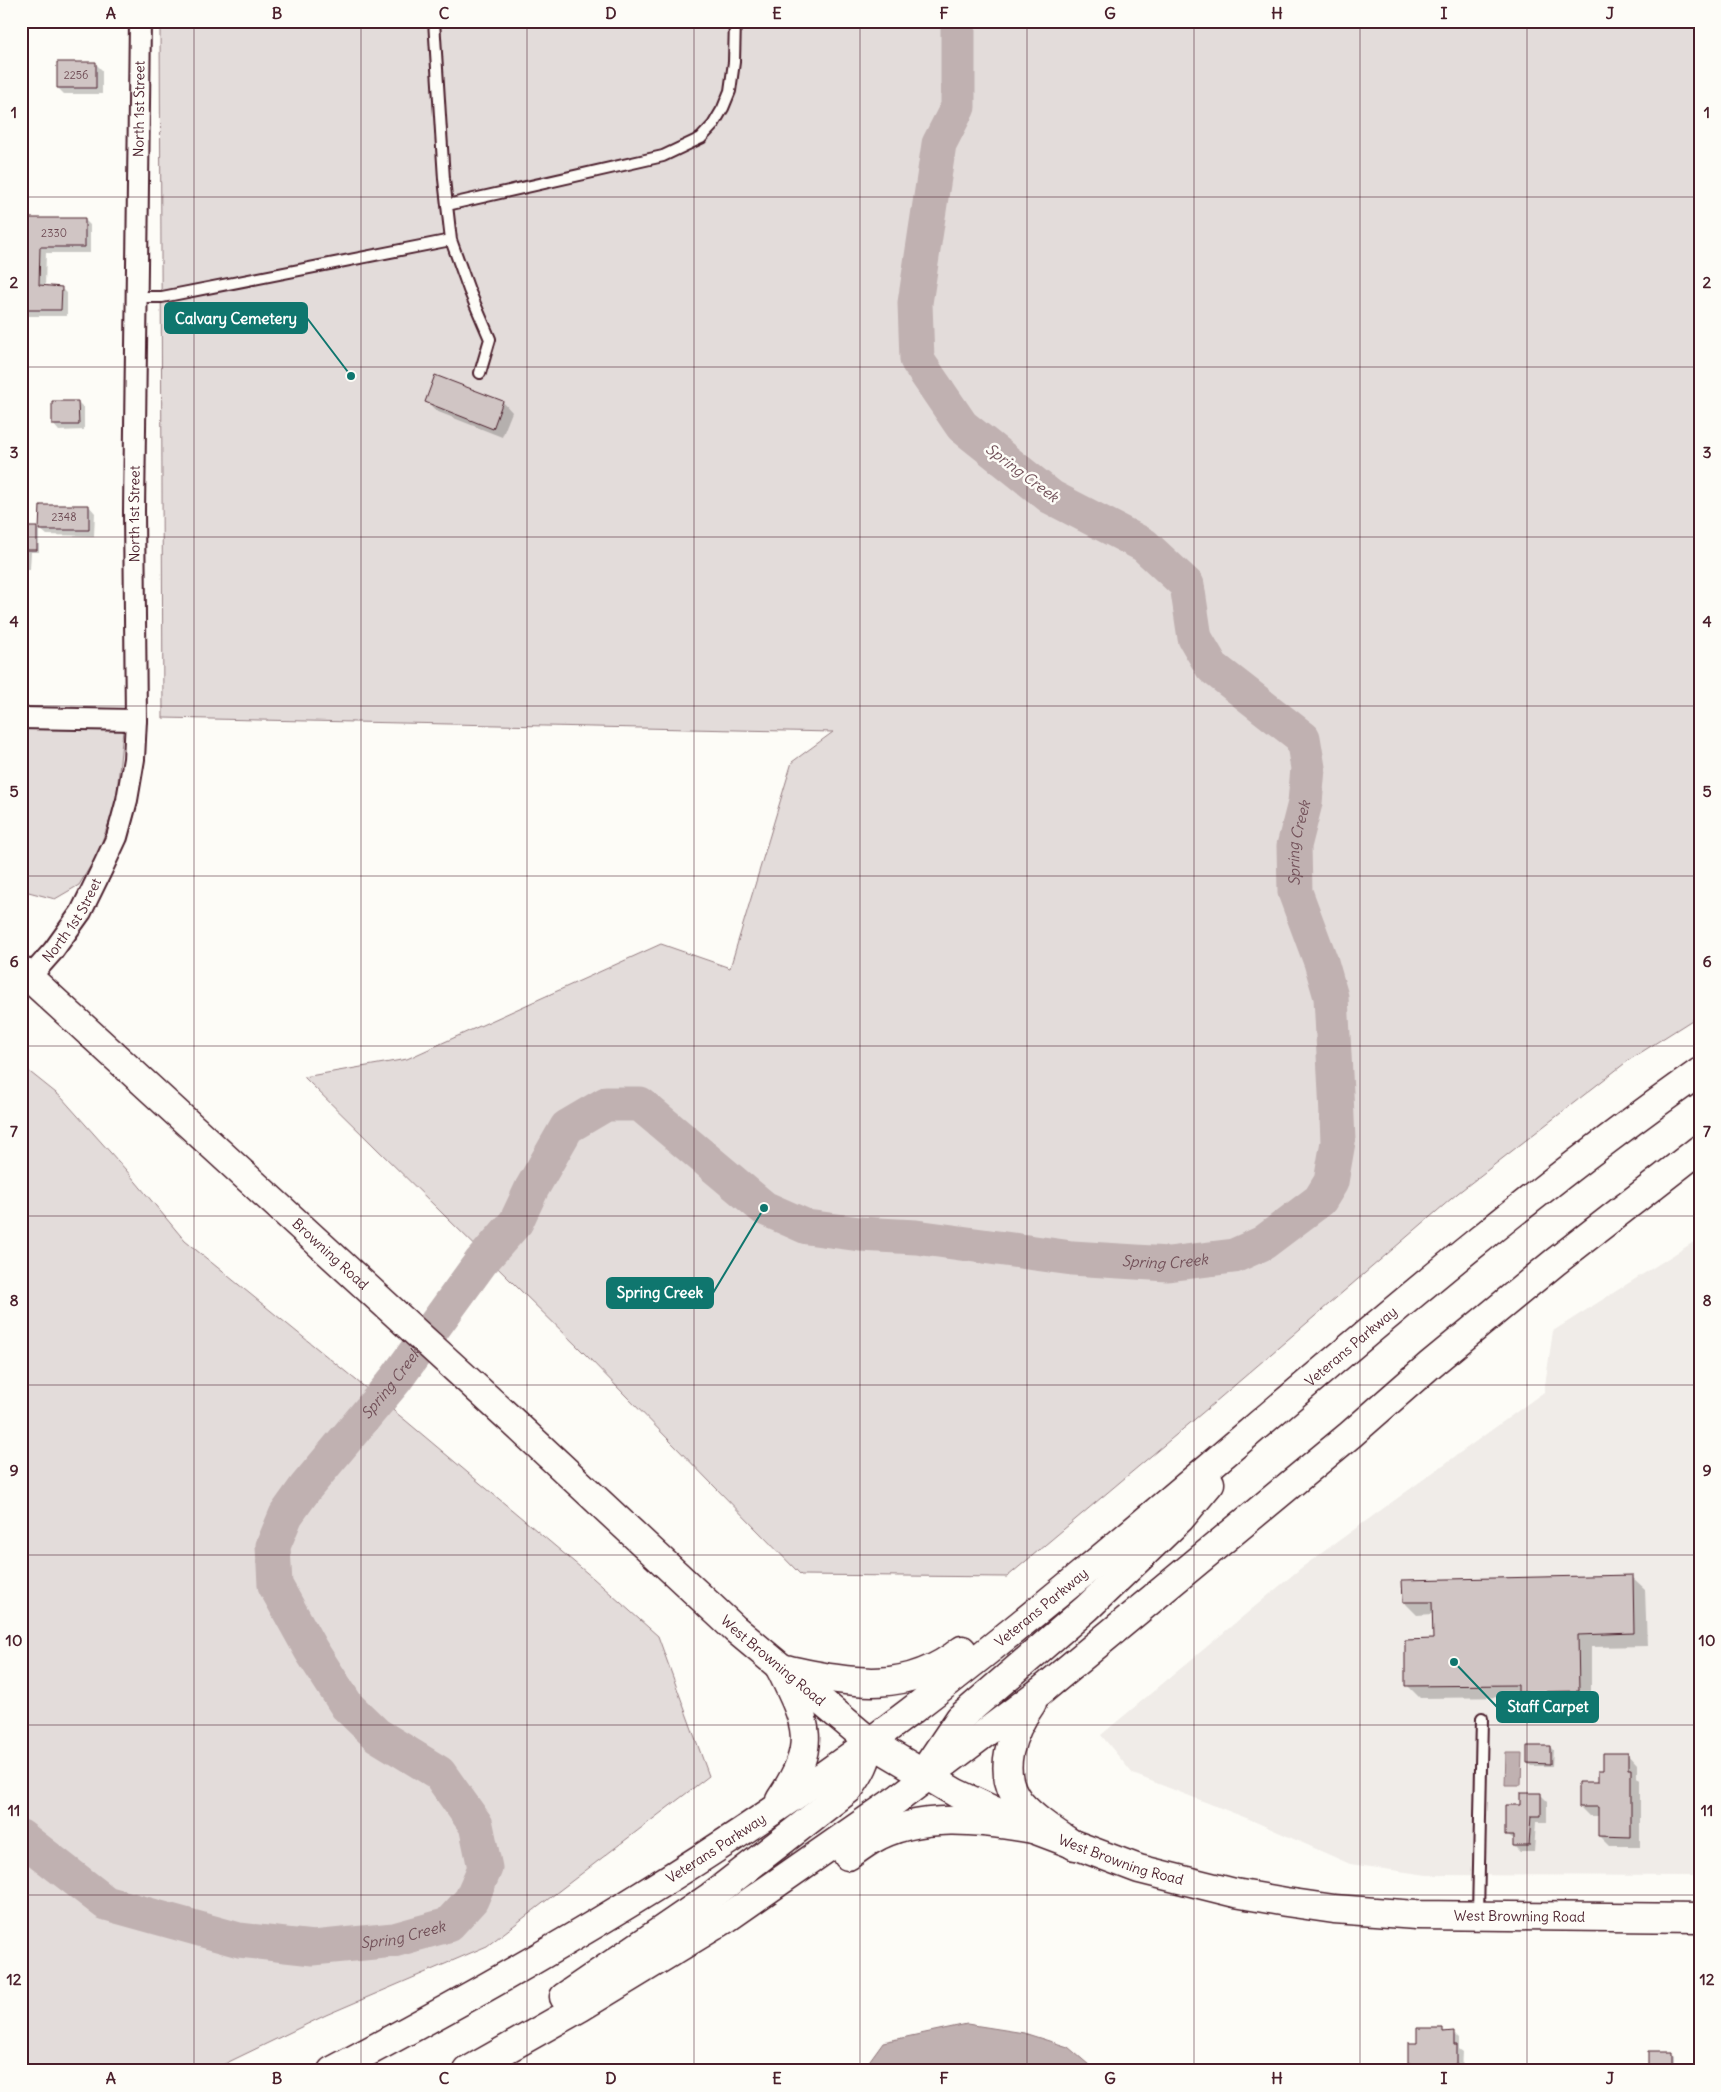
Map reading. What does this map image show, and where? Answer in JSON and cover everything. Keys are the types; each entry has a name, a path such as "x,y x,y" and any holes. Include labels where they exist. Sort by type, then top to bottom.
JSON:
{"main road":[{"name":"Browning Road","path":"26,974 640,1538"},
{"name":"Veterans Parkway","path":"332,2071 403,2034 569,1940 702,1858 870,1742 1007,1636 1474,1244 1648,1109 1700,1072"},
{"path":"468,2071 581,2007 727,1918 929,1776 1041,1691 1555,1262 1700,1149"},
{"path":"929,1776 931,1761 960,1718 1087,1608 1180,1519 1261,1423"},
{"name":"West Browning Road","path":"640,1538 735,1629 870,1742 956,1793 1033,1829 1075,1846 1139,1868 1235,1893 1286,1902 1369,1912 1478,1916 1700,1918"},
{"path":"780,1668 861,1682 904,1679 928,1672 955,1656 1074,1561 1110,1550"},
{"path":"774,1808 794,1779 805,1748 805,1731 802,1718 780,1668"},
{"path":"1041,1691 1022,1717 1014,1735 1008,1759 1008,1774 1019,1801 1037,1819 1075,1846"},
{"path":"458,2071 541,2012 636,1950 807,1824 849,1789 862,1772 867,1760 870,1742"},
{"path":"672,1950 715,1944 773,1908 871,1840 890,1832 917,1824 988,1821 1033,1829"}],"street":[{"name":"North 1st Street","path":"26,974 53,951 81,912 116,836 127,800 133,768 136,720 134,511 140,21"},
{"path":"21,718 136,720"}],"lane":[{"path":"434,21 444,179 451,240 469,290 490,339 480,373"},
{"path":"447,205 663,156 701,138 713,125 730,91 734,62 735,21"},
{"path":"138,297 162,298 451,240"},
{"path":"1478,1916 1482,1718"}],"shaded area":[{"path":"160,21 1700,21 1700,1015 1629,1060 1458,1193 1214,1403 1007,1577 801,1575 583,1352 304,1077 407,1059 661,944 730,968 792,762 833,732 163,718"},
{"path":"21,726 123,730 116,803 97,855 79,885 55,899 21,890"},
{"path":"21,1065 61,1097 126,1170 185,1241 405,1420 593,1578 658,1636 709,1776 487,1946 326,2015 210,2071 21,2071"},
{"path":"1700,1238 1700,1876 1427,1875 1350,1864 1249,1819 1133,1774 1101,1735 1301,1568 1544,1392 1553,1331"},
{"path":"1506,1753 1522,1753 1521,1785 1505,1785"},
{"path":"967,2024 1024,2033 1068,2047 1096,2071 862,2071 883,2042"}],"building":[{"path":"57,62 96,62 96,88 57,88"},
{"path":"23,218 85,218 85,247 40,247 39,285 62,287 61,310 21,310"},
{"path":"435,375 503,401 493,429 425,402"},
{"path":"52,401 78,401 79,425 52,425"},
{"path":"40,505 89,505 89,530 39,530"},
{"path":"21,527 37,527 37,550 21,550"},
{"path":"1633,1575 1634,1633 1578,1635 1579,1691 1518,1692 1518,1685 1405,1686 1405,1640 1433,1639 1432,1602 1403,1602 1402,1580"},
{"path":"1527,1746 1550,1746 1550,1764 1527,1763"},
{"path":"1603,1753 1628,1753 1628,1769 1631,1769 1631,1837 1598,1836 1598,1807 1578,1807 1578,1782 1598,1782 1598,1770 1603,1770"},
{"path":"1520,1793 1541,1793 1541,1816 1531,1816 1529,1846 1513,1846 1513,1836 1505,1836 1505,1805 1520,1805"},
{"path":"1417,2028 1443,2028 1443,2032 1454,2031 1454,2045 1457,2045 1457,2065 1437,2065 1437,2071 1416,2071 1417,2064 1408,2063 1408,2043 1417,2043"},
{"path":"1648,2051 1672,2051 1672,2071 1648,2071"}],"waterway":[{"name":"Spring Creek","path":"21,1837 106,1903 239,1940 313,1948 394,1940 448,1925 471,1900 485,1868 476,1825 439,1773 377,1735 347,1706 311,1650 275,1585 273,1546 286,1515 306,1487 396,1379 481,1262 516,1222 532,1188 567,1127 606,1104 640,1104 764,1208 807,1227 860,1234 916,1237 1072,1258 1168,1264 1234,1256 1263,1243 1320,1200 1331,1182 1338,1142 1331,997 1321,962 1295,892 1294,846 1305,803 1308,768 1303,738 1212,667 1195,638 1187,585 1144,545 1051,497 962,426 917,360 915,303 939,144 958,107 958,21"}],"place":[{"name":"Calvary Cemetery","path":"351,376"},
{"name":"Spring Creek","path":"764,1208"},
{"name":"Staff Carpet","path":"1454,1662"}]}
